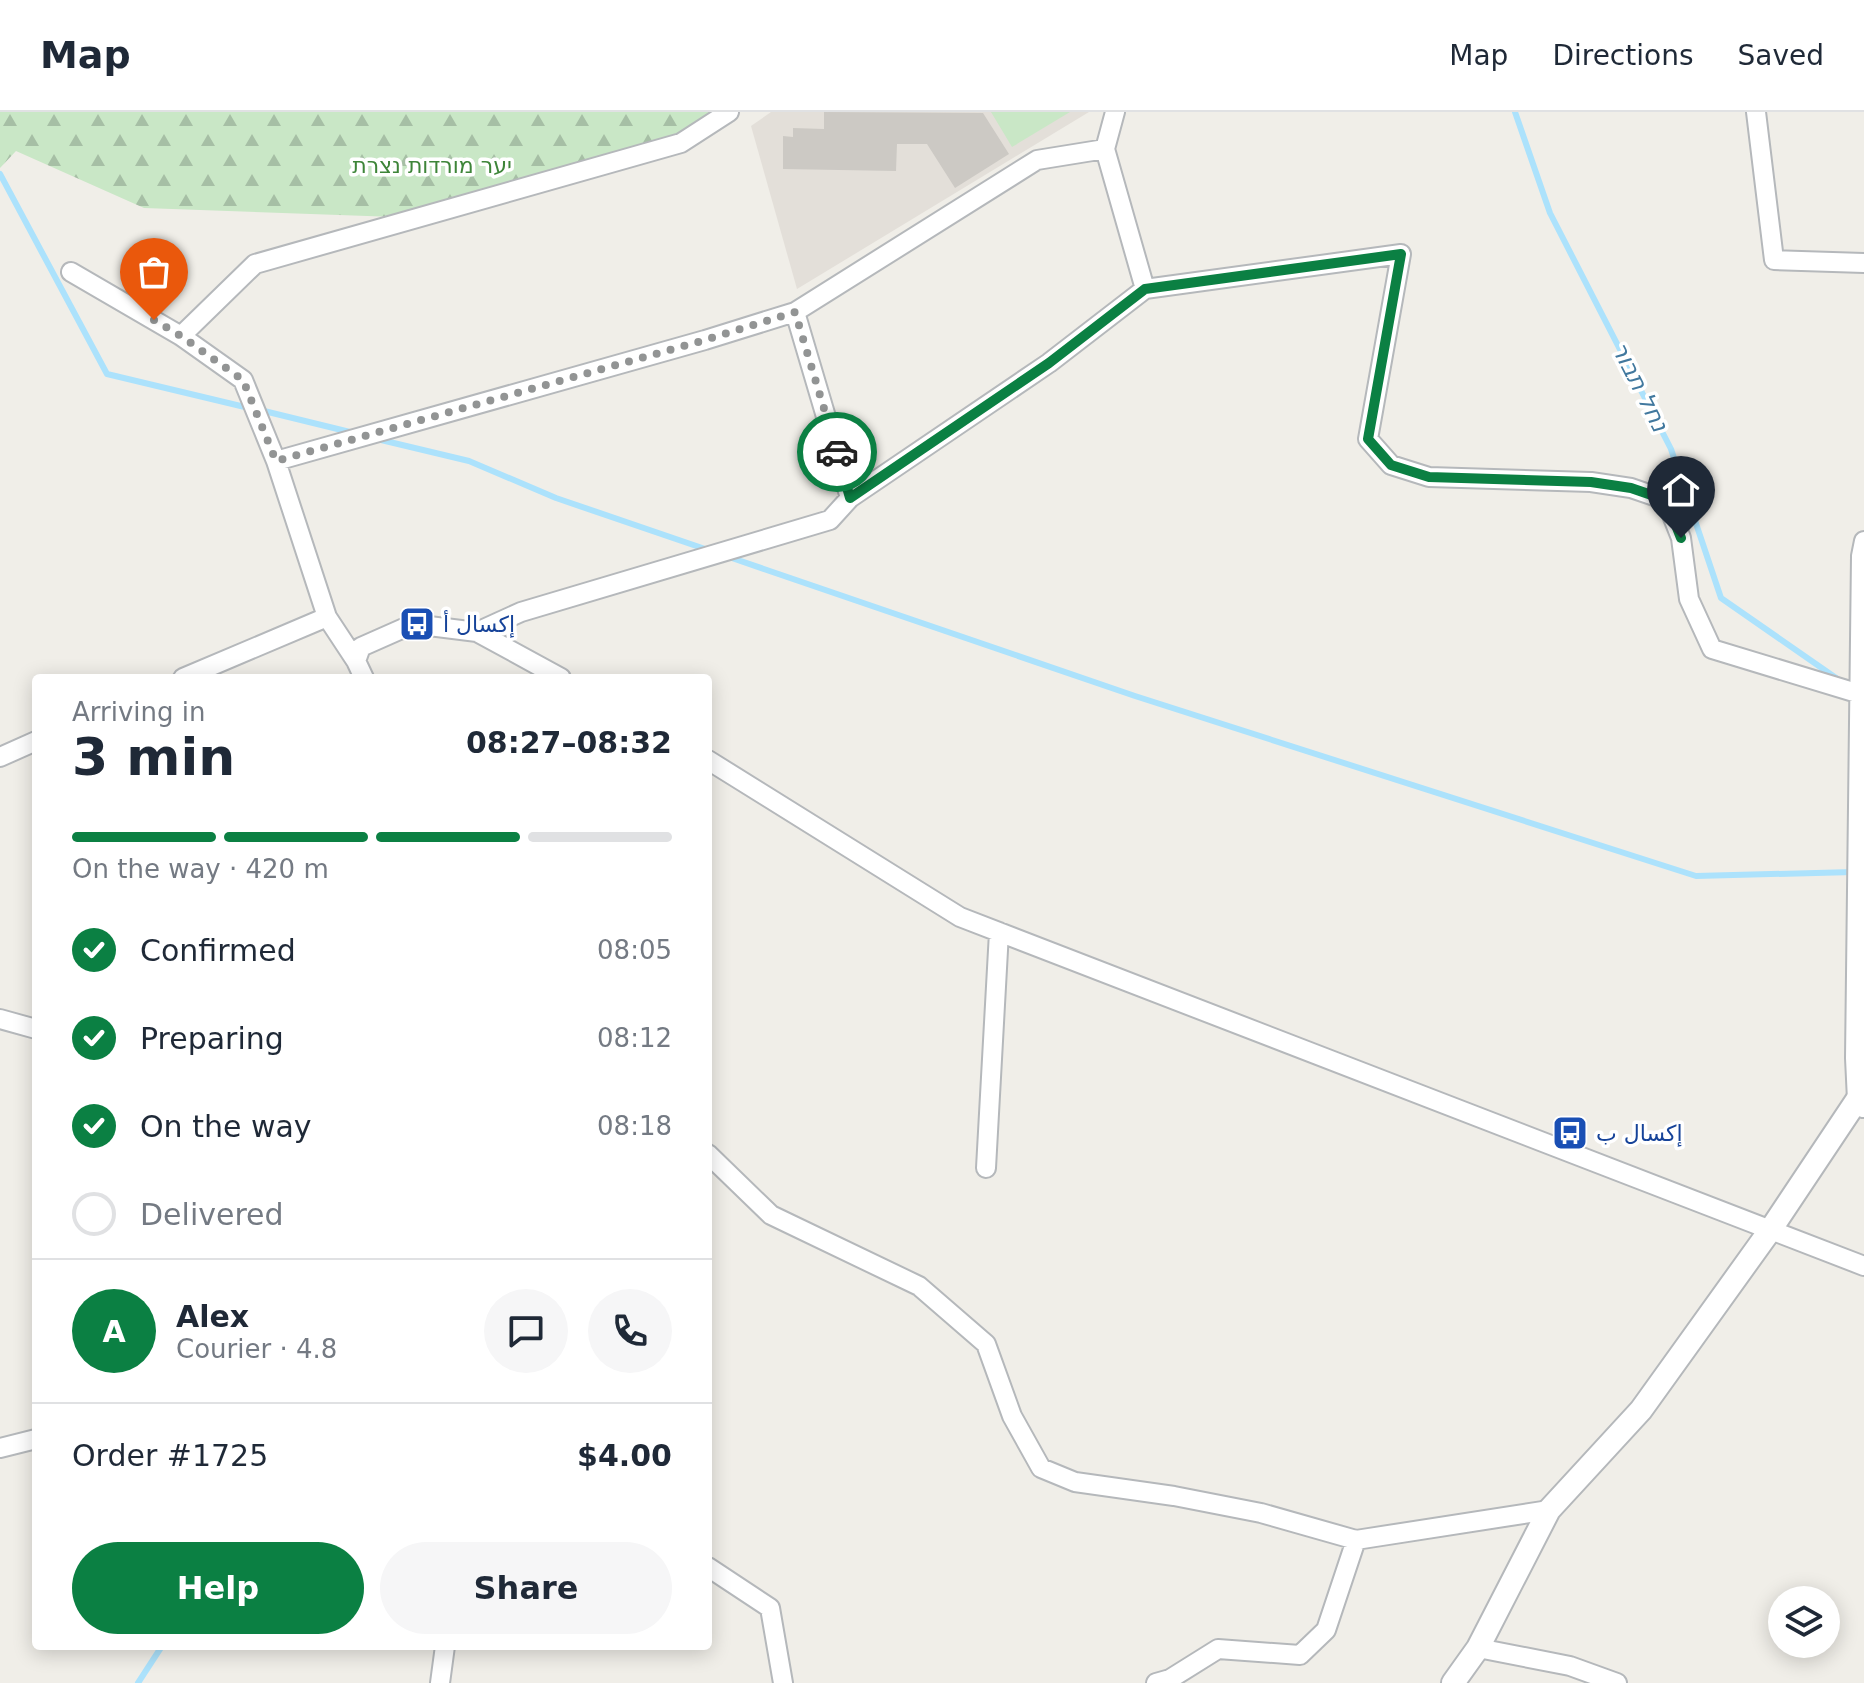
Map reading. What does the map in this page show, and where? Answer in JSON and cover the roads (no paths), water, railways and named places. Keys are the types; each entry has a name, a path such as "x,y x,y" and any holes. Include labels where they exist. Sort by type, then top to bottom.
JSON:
{"street":[{"path":"181,336 255,264 681,143 729,112"},
{"path":"1115,112 1105,149 1145,289"},
{"path":"1756,112 1774,260 1864,263"},
{"path":"276,461 795,312 1037,160 1105,149"},
{"path":"477,632 521,612 830,520 850,498 1049,363 1145,289 1401,254 1368,439 1391,465 1429,477 1591,482 1631,488 1666,500 1681,538 1689,599 1712,649 1860,694"},
{"path":"71,272 181,336 243,380 276,461 327,617 360,669"},
{"path":"795,312 850,498"},
{"path":"1453,1683 1478,1648 1549,1510 1641,1410 1862,1102 1855,1058 1861,556 1864,541"},
{"path":"192,674 327,617"},
{"path":"360,669 361,647 413,624 477,632 554,674"},
{"path":"0,757 32,743"},
{"path":"712,762 960,917 1864,1266"},
{"path":"986,1168 999,932"},
{"path":"0,1019 32,1028"},
{"path":"712,1158 771,1215 919,1286 986,1344 1012,1416 1041,1468 1075,1482 1174,1496 1261,1513 1356,1540 1549,1510"},
{"path":"0,1448 32,1440"},
{"path":"1156,1683 1170,1679 1218,1649 1300,1655 1326,1630 1356,1540"},
{"path":"712,1570 770,1608 783,1683"},
{"path":"1478,1648 1570,1666 1617,1683"},
{"path":"440,1683 444,1650"}],"waterway":[{"name":"נחל תבור","path":"1515,112 1550,213 1671,449 1721,598 1839,680"},
{"path":"0,174 107,374 249,408"},
{"path":"260,410 354,433"},
{"path":"377,439 469,461 556,498 711,551"},
{"path":"729,557 1135,696 1696,876 1854,872"},
{"path":"138,1683 159,1650"}],"place":[{"name":"إكسال أ","path":"417,624"},
{"name":"إكسال ب","path":"1570,1133"}],"park label":[{"name":"יער מורדות נצרת","path":"432,165"}]}
